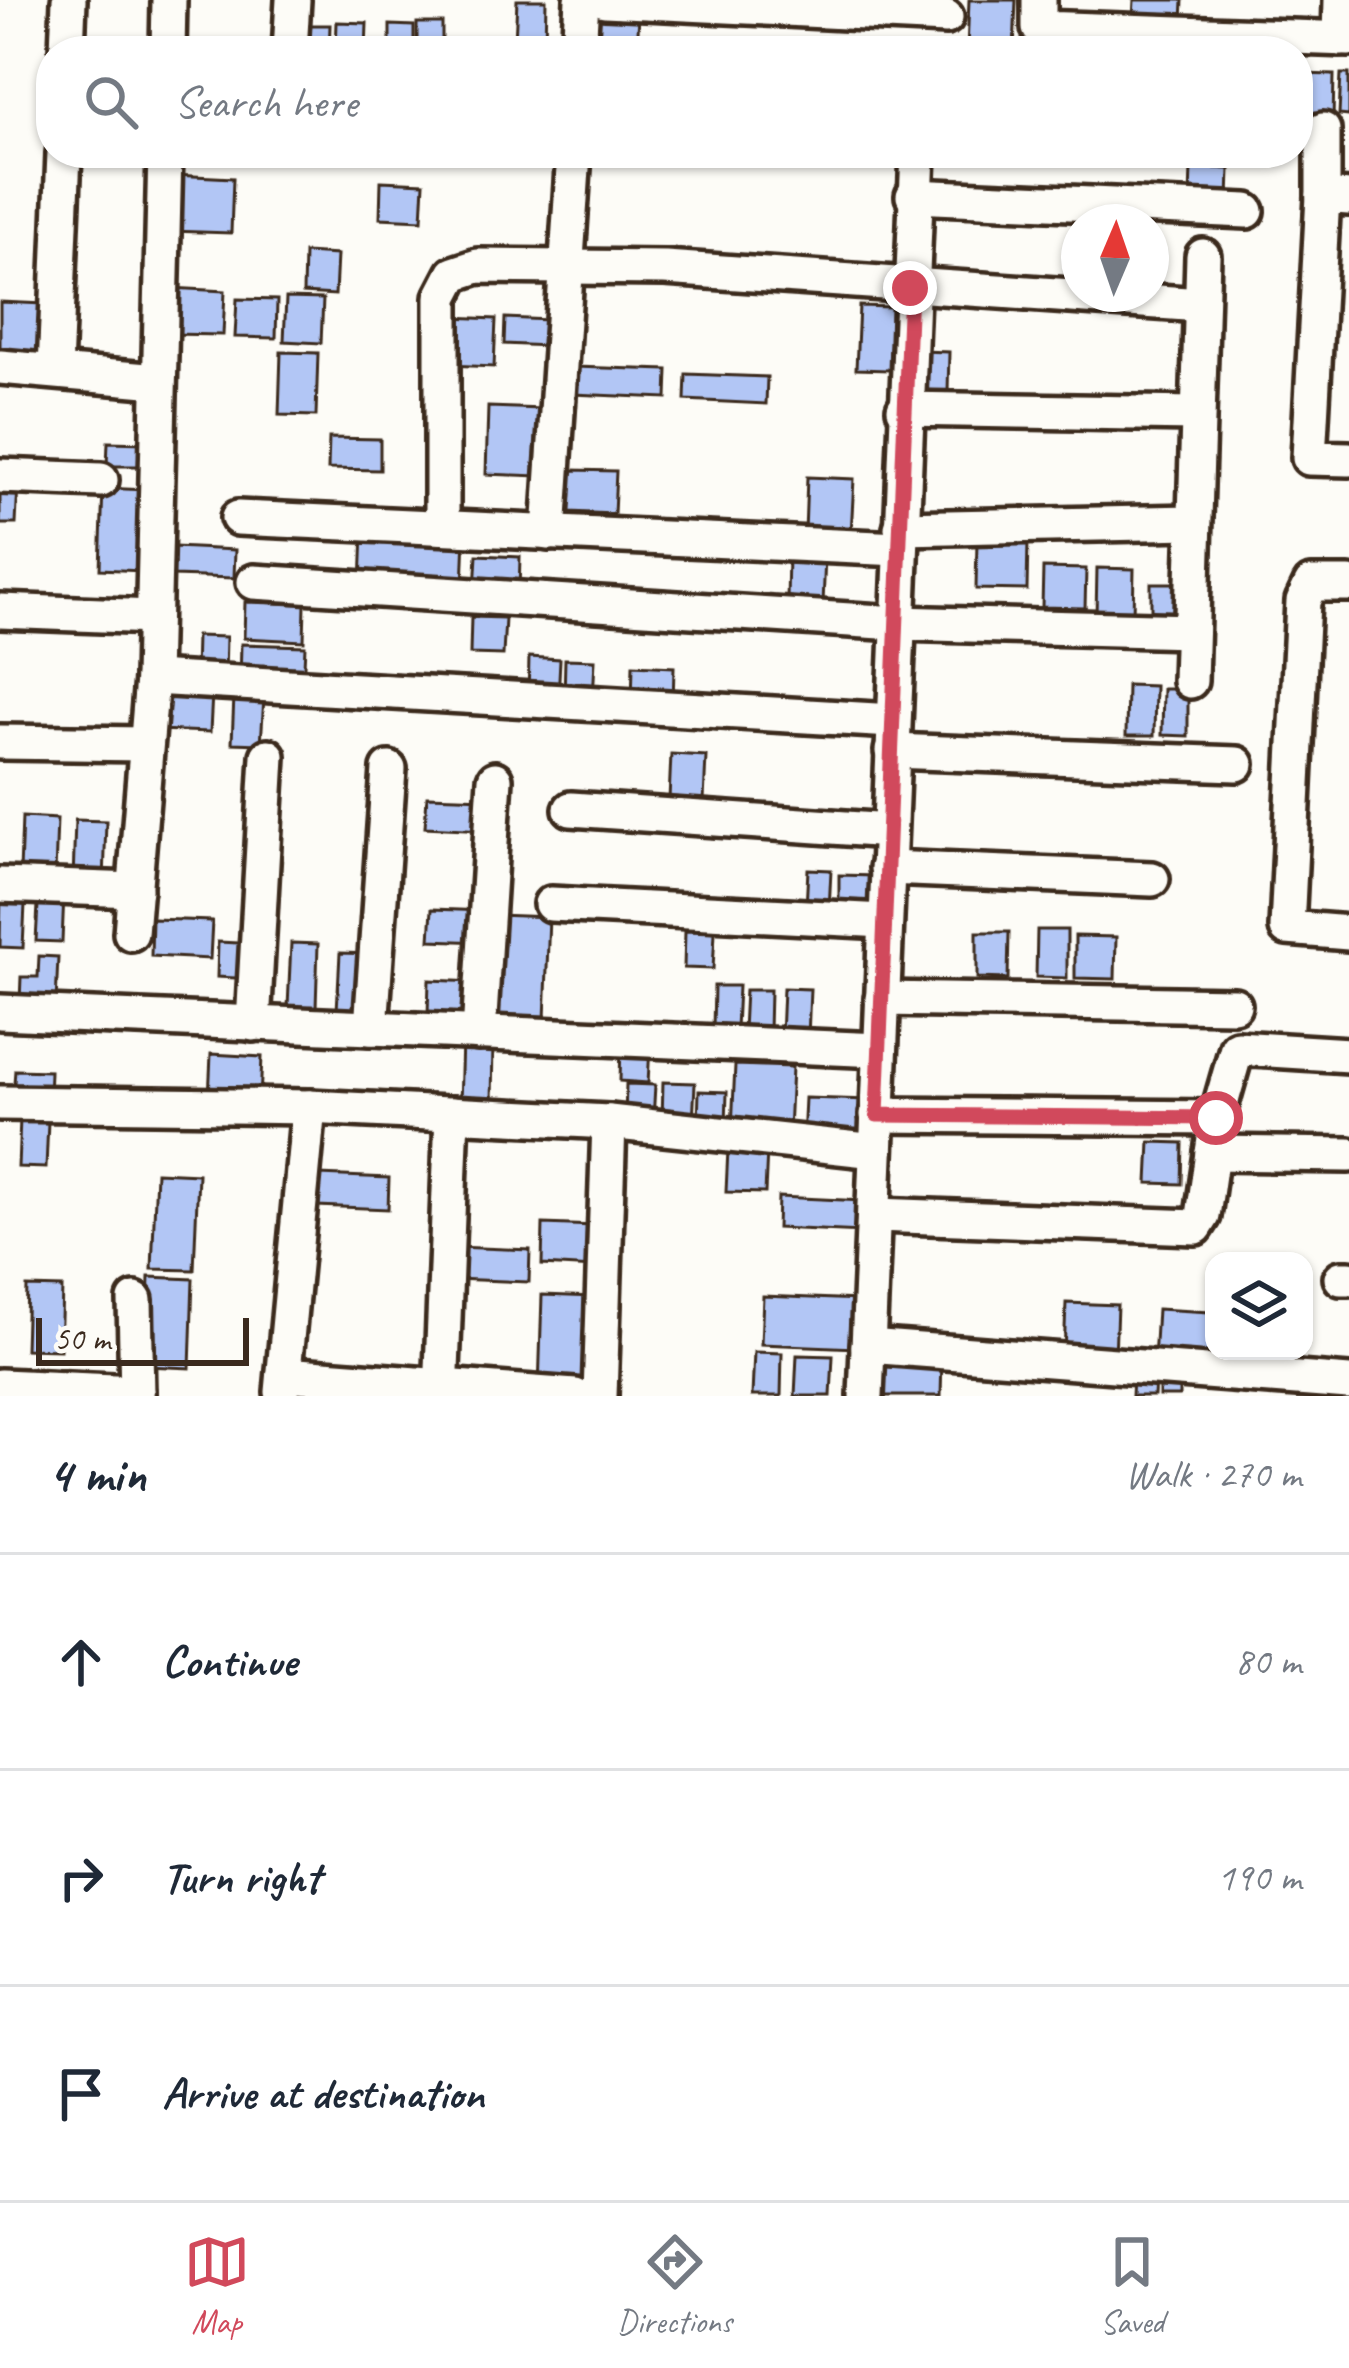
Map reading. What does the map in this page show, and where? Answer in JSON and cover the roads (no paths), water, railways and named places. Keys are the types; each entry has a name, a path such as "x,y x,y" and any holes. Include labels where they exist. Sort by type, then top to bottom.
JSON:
{"street":[{"path":"68,36 69,0"},
{"path":"168,36 169,0"},
{"path":"291,36 293,0"},
{"path":"580,36 582,0"},
{"path":"604,0 946,23"},
{"path":"1038,26 1201,16 1345,39 1341,0"},
{"path":"1323,130 1336,197 1332,343 1309,458 1349,459"},
{"path":"55,370 63,168"},
{"path":"131,933 152,678 165,168"},
{"path":"549,532 573,168"},
{"path":"866,1396 916,168"},
{"path":"913,196 1247,211"},
{"path":"1190,682 1203,256"},
{"path":"442,527 442,297 454,274 478,266 568,266 1201,305"},
{"path":"0,367 158,381"},
{"path":"904,409 1195,414"},
{"path":"0,476 101,480"},
{"path":"238,518 549,532 901,539 1193,522"},
{"path":"254,583 897,623 1191,631"},
{"path":"1349,584 1311,584 1303,601 1287,928 1349,933"},
{"path":"0,611 153,617"},
{"path":"152,678 1237,764"},
{"path":"0,742 145,743"},
{"path":"254,1024 268,756"},
{"path":"370,1028 389,769"},
{"path":"479,1033 494,779"},
{"path":"571,809 889,831"},
{"path":"887,868 1152,879"},
{"path":"0,885 135,890"},
{"path":"550,904 885,921"},
{"path":"882,999 1234,1005"},
{"path":"0,1012 880,1050"},
{"path":"876,1215 1185,1230 1203,1216 1216,1118 1237,1048 1349,1055"},
{"path":"0,1103 309,1107 609,1122 875,1151"},
{"path":"309,1107 282,1385 575,1396"},
{"path":"441,1390 452,1114"},
{"path":"877,1115 1216,1118"},
{"path":"600,1396 609,1122"},
{"path":"1212,1153 1349,1155"},
{"path":"0,1386 137,1394 135,1300"},
{"path":"868,1346 1349,1383"}]}
